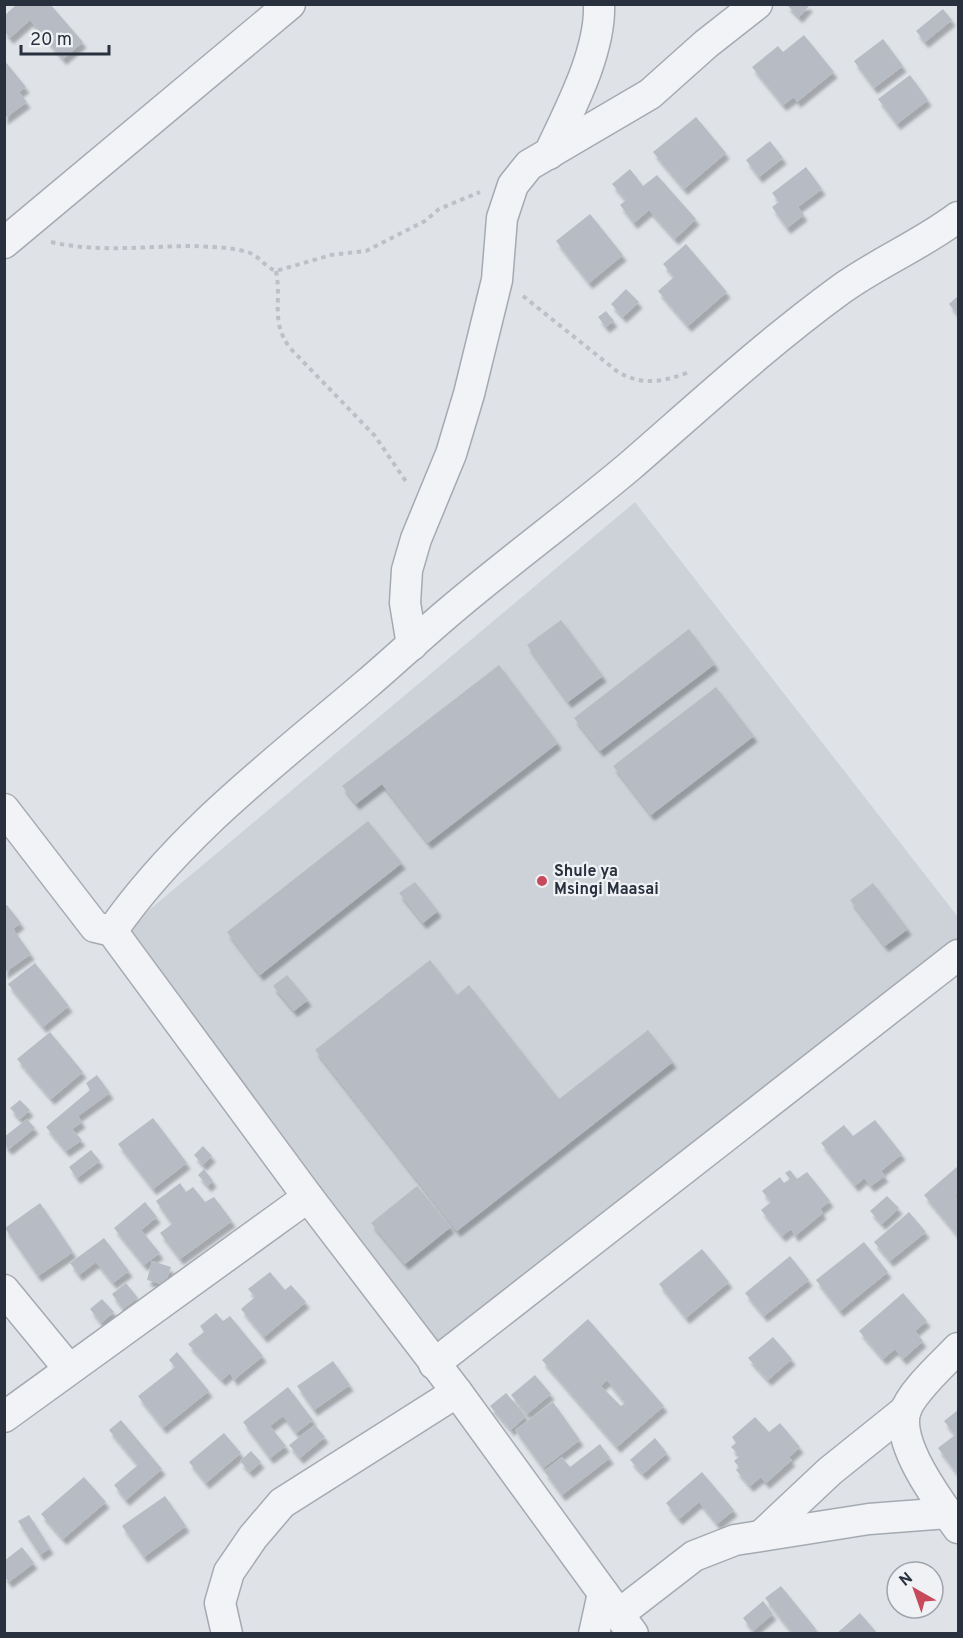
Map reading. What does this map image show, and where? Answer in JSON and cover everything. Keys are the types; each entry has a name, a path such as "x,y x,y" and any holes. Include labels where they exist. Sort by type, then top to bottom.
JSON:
{"street":[{"path":"10,238 290,4"},
{"path":"549,154 569,112 595,38 599,4"},
{"path":"412,645 405,603 407,570 416,539 454,444 469,394 497,280 502,218 513,186 529,165 650,94 706,44 758,4"},
{"path":"112,931 141,890 182,844 241,790 412,645 842,288 938,232 958,217"},
{"path":"4,809 95,927 112,931 308,1197 457,1392 618,1613"},
{"path":"434,1364 958,955"},
{"path":"4,1417 308,1197"},
{"path":"4,1290 69,1369"},
{"path":"763,1534 830,1471 906,1410 918,1391 958,1348"},
{"path":"226,1634 220,1603 229,1572 253,1537 282,1503 457,1392"},
{"path":"906,1410 904,1424 907,1440 926,1481 953,1520"},
{"path":"594,1634 618,1613 694,1557 719,1545 763,1534 800,1531 869,1519 953,1520"}],"path":[{"path":"10,238 76,248 173,246 230,249 251,253 268,268 276,271 331,255 366,251 383,245 455,201 475,193 513,186"},
{"path":"276,271 279,293 277,322 280,335 375,436 399,470 410,491"},
{"path":"497,280 533,304 618,372 634,381 648,383 671,379 698,369"}],"shaded area":[{"path":"635,502 958,917 958,955 434,1364 111,942"}],"building":[{"path":"17,4 50,4 83,42 63,59 30,20 10,38 4,31 4,16"},
{"path":"786,4 808,4 809,6 799,17"},
{"path":"943,9 952,20 925,42 916,31"},
{"path":"804,35 834,72 797,102 794,97 783,105 752,67 778,46 783,52"},
{"path":"883,39 903,66 874,88 854,61"},
{"path":"4,60 26,87 19,92 27,102 4,119"},
{"path":"910,75 928,100 897,124 878,99"},
{"path":"696,117 726,153 684,189 653,152"},
{"path":"770,141 783,158 759,177 746,160"},
{"path":"806,167 822,189 798,207 804,215 787,228 772,207 779,202 772,193"},
{"path":"630,169 643,186 657,175 696,219 675,239 649,210 634,223 620,205 626,200 612,184"},
{"path":"590,214 623,255 589,283 556,241"},
{"path":"686,244 727,292 688,326 658,291 674,277 663,264"},
{"path":"626,289 639,302 623,317 611,304"},
{"path":"958,296 958,315 949,304"},
{"path":"606,311 614,321 606,327 598,317"},
{"path":"561,620 603,676 568,702 527,645"},
{"path":"689,629 715,664 600,751 574,718"},
{"path":"499,665 558,743 428,843 382,784 356,804 342,786"},
{"path":"716,687 754,736 651,815 613,766"},
{"path":"368,821 402,863 260,975 227,932"},
{"path":"415,882 438,911 423,923 399,893"},
{"path":"873,883 908,929 885,946 850,900"},
{"path":"7,905 21,923 13,929 31,954 4,973 4,907"},
{"path":"430,960 457,995 469,985 559,1099 648,1030 673,1062 457,1231 315,1050"},
{"path":"35,963 69,1006 43,1027 8,984"},
{"path":"287,975 308,1000 294,1011 273,986"},
{"path":"50,1032 83,1072 51,1099 17,1059"},
{"path":"97,1075 110,1093 78,1116 82,1122 72,1129 82,1140 66,1151 46,1127 90,1090 86,1083"},
{"path":"20,1100 30,1110 20,1119 10,1108"},
{"path":"153,1118 187,1163 153,1189 118,1144"},
{"path":"27,1119 35,1128 9,1149 4,1144 4,1137"},
{"path":"875,1120 902,1154 881,1171 885,1176 871,1186 864,1178 855,1186 821,1143 844,1125 853,1136"},
{"path":"203,1146 212,1156 203,1165 194,1155"},
{"path":"91,1150 100,1161 77,1178 69,1167"},
{"path":"958,1166 958,1194 955,1196 958,1200 958,1236 924,1195"},
{"path":"204,1169 213,1181 208,1186 198,1175"},
{"path":"790,1170 797,1179 807,1172 830,1201 820,1209 823,1213 795,1236 791,1229 782,1236 761,1210 771,1202 762,1191 780,1177 784,1183 790,1179 785,1173"},
{"path":"180,1183 186,1192 193,1187 205,1202 214,1197 232,1221 180,1259 160,1233 172,1224 156,1201"},
{"path":"417,1186 451,1227 405,1264 371,1223"},
{"path":"887,1196 899,1208 882,1224 870,1211"},
{"path":"145,1202 157,1217 141,1230 160,1253 144,1265 114,1228"},
{"path":"40,1203 73,1252 38,1276 5,1228"},
{"path":"909,1212 926,1232 890,1261 874,1242"},
{"path":"104,1238 129,1271 113,1283 96,1262 79,1275 70,1263"},
{"path":"864,1242 888,1272 840,1311 816,1280"},
{"path":"702,1249 729,1282 686,1318 659,1284"},
{"path":"790,1256 809,1280 764,1316 745,1293"},
{"path":"152,1261 171,1267 165,1285 147,1280"},
{"path":"270,1272 285,1290 291,1285 306,1302 264,1337 241,1309 255,1297 248,1289"},
{"path":"126,1283 138,1298 123,1309 112,1294"},
{"path":"903,1293 927,1321 915,1331 923,1341 903,1359 895,1349 883,1359 859,1331"},
{"path":"102,1299 114,1312 101,1323 90,1309"},
{"path":"216,1313 223,1321 230,1316 263,1356 234,1380 230,1373 222,1380 188,1344 204,1332 200,1326"},
{"path":"588,1319 664,1406 617,1447 542,1360","holes":["607,1380 625,1403 621,1406 601,1386"]},
{"path":"773,1337 792,1359 768,1380 748,1358"},
{"path":"177,1352 209,1391 163,1428 138,1396 175,1367 169,1360"},
{"path":"333,1361 350,1385 314,1410 297,1386"},
{"path":"535,1375 551,1394 527,1414 511,1395"},
{"path":"288,1387 313,1420 296,1433 283,1416 270,1426 286,1446 270,1458 243,1422"},
{"path":"506,1393 526,1416 511,1430 490,1406"},
{"path":"553,1402 580,1440 543,1468 515,1430"},
{"path":"958,1410 958,1475 938,1448 955,1435 944,1421"},
{"path":"755,1417 769,1432 780,1423 800,1447 789,1457 792,1460 766,1483 761,1477 750,1486 736,1470 739,1467 734,1461 740,1456 731,1447 736,1443 732,1437"},
{"path":"121,1420 162,1469 126,1500 114,1485 138,1465 109,1430"},
{"path":"315,1425 325,1437 300,1458 289,1445"},
{"path":"224,1433 241,1453 206,1483 189,1462"},
{"path":"655,1438 667,1453 643,1474 630,1460"},
{"path":"600,1444 610,1458 562,1495 544,1471 562,1457 570,1467"},
{"path":"251,1451 261,1462 250,1472 240,1461"},
{"path":"702,1472 734,1510 717,1524 699,1502 679,1519 666,1503"},
{"path":"84,1477 106,1502 63,1539 41,1514"},
{"path":"165,1496 186,1526 144,1557 122,1526"},
{"path":"29,1515 50,1548 40,1555 18,1521"},
{"path":"22,1547 34,1563 9,1582 4,1576 4,1561"},
{"path":"781,1586 816,1629 810,1634 793,1634 765,1598"},
{"path":"763,1601 773,1614 753,1631 743,1618"},
{"path":"860,1613 878,1634 836,1634"}],"place":[{"name":"Shule ya Msingi Maasai","path":"542,881"}]}
